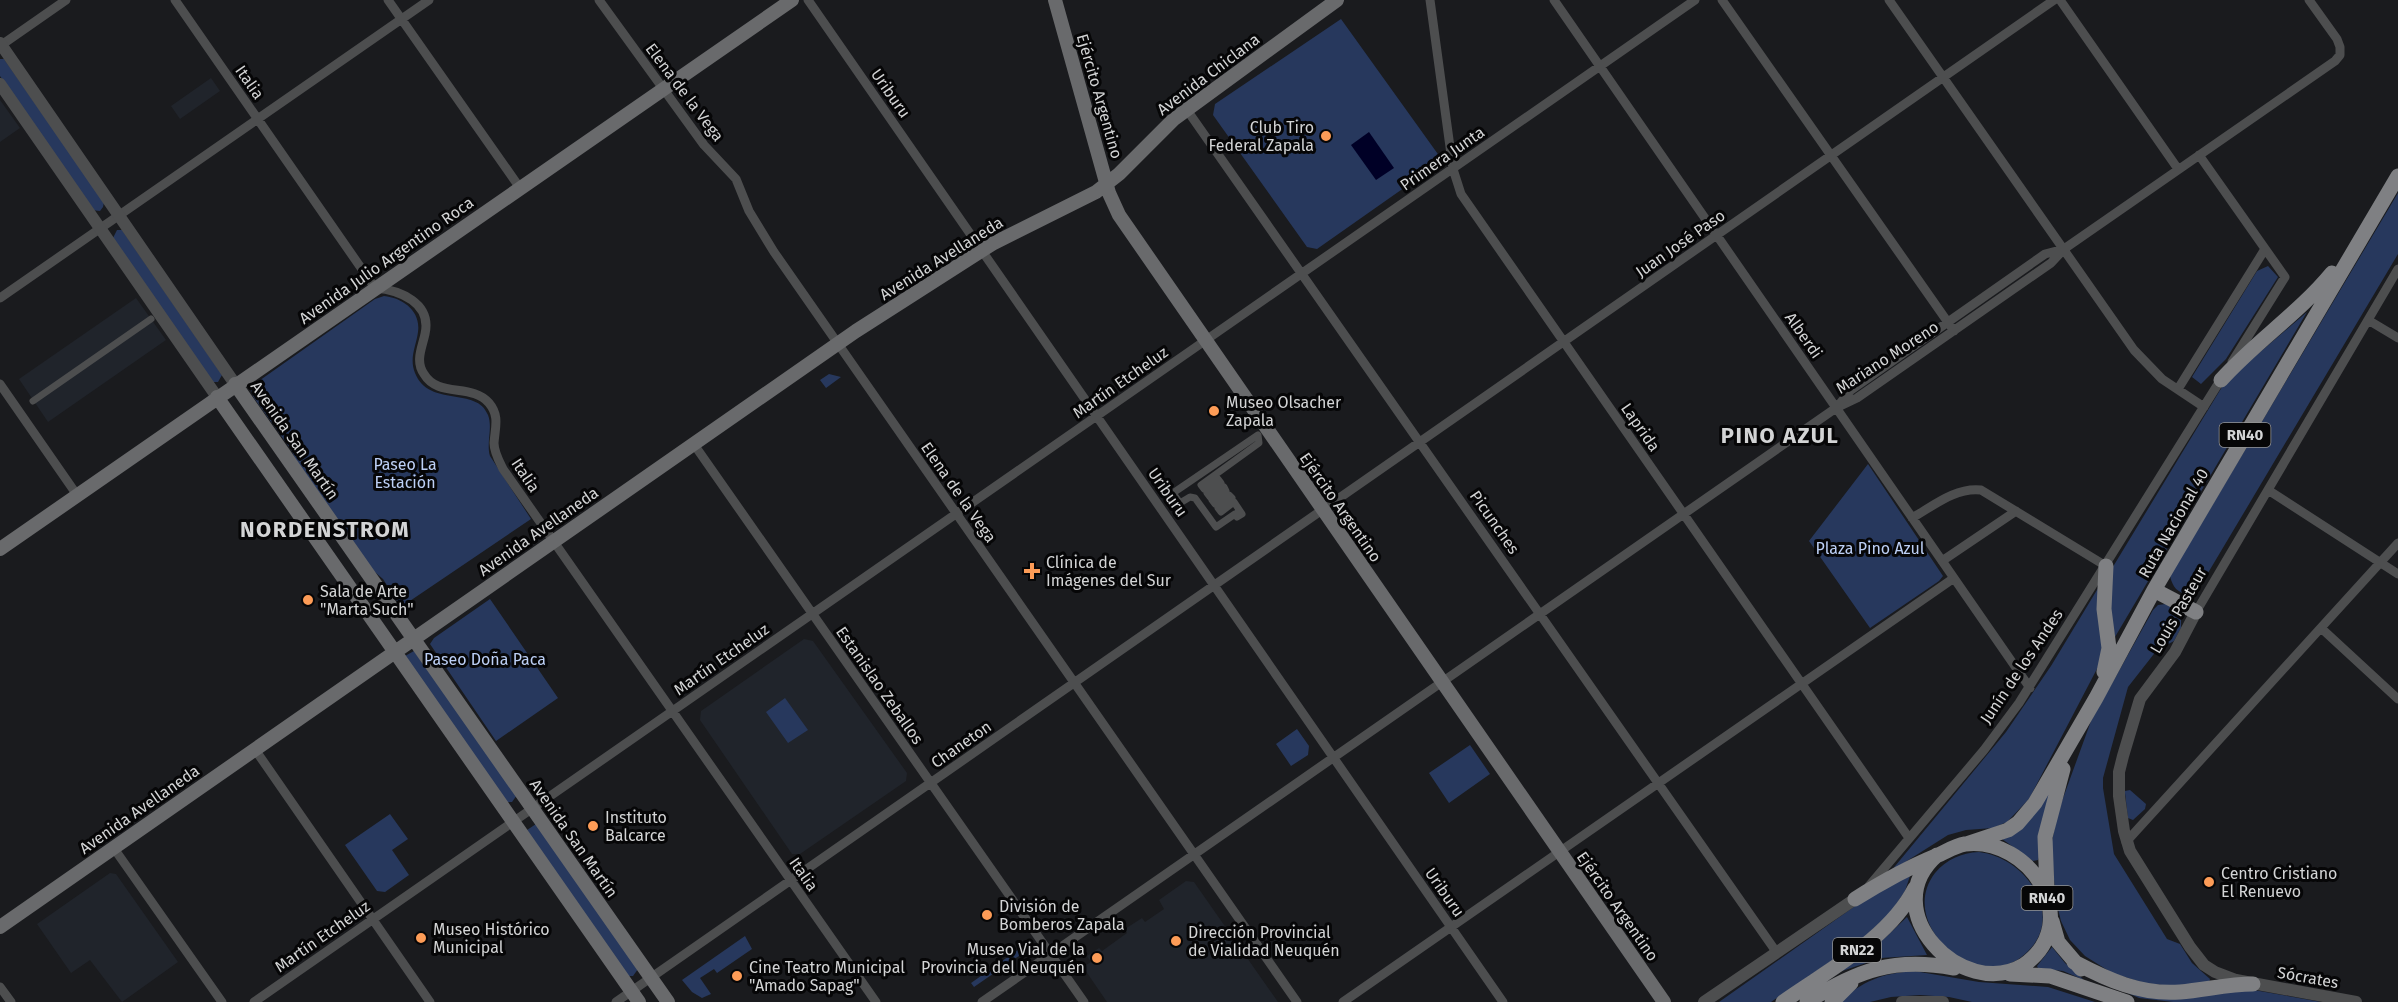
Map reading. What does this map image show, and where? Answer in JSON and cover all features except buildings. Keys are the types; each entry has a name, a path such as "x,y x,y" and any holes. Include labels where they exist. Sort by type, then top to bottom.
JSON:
{"main road":[{"name":"Avenida Julio Argentino Roca","path":"0,549 792,0"},
{"name":"Ejército Argentino","path":"1055,0 1112,201 1119,215 1664,1002"},
{"name":"Avenida Chiclana","path":"1107,184 1163,128 1337,0"},
{"name":"Ruta Nacional 40","path":"1966,844 1999,834 2018,823 2027,813 2096,698 2154,590 2398,176"},
{"name":"Avenida Avellaneda","path":"0,927 394,650 838,344 982,250 1107,184"},
{"path":"2221,380 2236,363 2324,283 2368,225"},
{"name":"Avenida San Martín","path":"235,384 668,1002"},
{"path":"217,397 635,997"},
{"path":"2096,698 2109,648 2104,609 2106,566"},
{"path":"2154,590 2196,612"},
{"name":"Ruta Nacional 40","path":"2074,735 2057,787 2045,837 2045,870 2050,910 2058,942 2074,962 2110,991 2134,1002"},
{"name":"RN40","path":"1937,855 1966,844 1994,847 2020,860 2039,880 2050,910 2047,937 2036,955 2020,968 2001,974"},
{"path":"1855,899 1900,871 1937,855"},
{"path":"1917,883 1922,871 1937,855"},
{"name":"RN40","path":"1917,883 1915,908 1922,931 1945,959 1966,971 1991,975 2050,976 2127,1002"},
{"name":"RN22","path":"1783,1002 1881,932 1901,911 1917,883"},
{"path":"2074,962 2111,981 2157,992 2179,992 2253,984"},
{"name":"RN22","path":"1807,1002 1841,982 1878,967 1924,963 1966,971"},
{"path":"1832,1002 1863,972"},
{"path":"2088,990 2113,1002"}],"street":[{"path":"0,45 66,0"},
{"name":"Italia","path":"175,0 375,288 398,291 408,296 420,309 426,330 420,351 420,363 424,374 430,381 443,388 478,395 489,404 496,416 494,443 499,461 876,1002"},
{"path":"388,0 520,188"},
{"path":"0,298 429,0"},
{"name":"Elena de la Vega","path":"599,0 704,145 736,179 749,211 763,236 1297,1002"},
{"name":"Uriburu","path":"808,0 1503,1002"},
{"name":"Laprida","path":"1430,0 1453,169 1465,200 1909,838"},
{"name":"Alberdi","path":"1554,0 2030,688"},
{"name":"Primera Junta","path":"1206,341 1695,0"},
{"path":"1722,0 1954,331"},
{"path":"1889,0 2138,356 2151,370 2204,406"},
{"name":"Juan José Paso","path":"1324,511 2054,0"},
{"path":"2060,0 2178,169"},
{"name":"Mariano Moreno","path":"982,1002 1836,408 1857,398 1954,331 2051,263 2064,249 2335,61 2341,51 2337,39 2309,0"},
{"name":"Avenida San Martín","path":"0,45 235,384"},
{"path":"0,84 217,397"},
{"name":"Picunches","path":"1187,110 1777,952"},
{"path":"2178,389 2265,249 2199,155"},
{"path":"1836,408 1851,390 1947,322 2045,254 2064,249"},
{"name":"Junín de los Andes","path":"1704,1002 1855,899 1984,750 2030,688 2285,277 2265,249"},
{"name":"Louis Pasteur","path":"2253,984 2225,977 2204,965 2196,957 2134,859 2126,842 2118,780 2121,764 2138,704 2147,688 2175,652 2196,612 2398,269"},
{"path":"33,401 151,319"},
{"path":"2368,320 2398,338"},
{"name":"Martín Etcheluz","path":"254,1002 1206,341"},
{"path":"0,384 77,495"},
{"path":"1258,435 1260,440 1257,445 1201,485 1204,489 1218,479 1221,483 1207,493 1210,497 1224,487 1226,491 1212,501 1215,504 1229,495 1232,498 1218,508 1221,512 1234,502 1242,514 1237,517 1235,514 1216,527 1195,498 1190,497 1180,503 1173,493 1258,435"},
{"name":"Estanislao Zeballos","path":"693,443 1084,1002"},
{"path":"1912,518 1958,492 1972,489 1988,493 2106,566"},
{"path":"2268,490 2398,574"},
{"path":"1942,561 2016,510"},
{"name":"Chaneton","path":"616,1002 635,997 651,978 1324,511"},
{"path":"2126,842 2398,543"},
{"path":"1343,1002 1954,578"},
{"path":"2321,628 2398,699"},
{"path":"254,748 430,1002"},
{"path":"113,847 222,1002"},
{"name":"Sócrates","path":"2253,984 2356,1002"},
{"path":"0,987 11,1002"},
{"path":"1902,1002 1943,1002"}],"shaded area":[{"path":"211,78 220,91 180,119 171,106"},
{"path":"0,100 20,128 0,142"},
{"path":"1369,132 1394,168 1376,180 1351,145"},
{"path":"136,298 166,340 48,422 19,379"},
{"path":"804,639 813,641 907,773 906,781 800,854 792,854 700,720 701,711"},
{"path":"110,873 116,874 178,962 122,1002 90,960 71,973 37,924"},
{"name":"Dirección Provincial de Vialidad Neuquén","path":"1186,881 1194,882 1278,1002 1107,1002 1083,967 1091,962 1087,956 1099,948 1102,951 1127,933 1125,929 1142,918 1145,922 1164,909 1159,900"}],"green space":[{"name":"Club Tiro Federal Zapala","path":"1341,19 1440,157 1438,164 1317,249 1307,247 1213,115 1215,104"},
{"path":"0,59 4,59 104,202 100,211 91,210 0,76"},
{"path":"2398,193 2398,254 2199,588 2189,595 2181,592 2176,589 2170,576"},
{"path":"117,230 122,230 222,375 218,382 211,382 113,238"},
{"path":"2268,266 2278,277 2226,359 2201,384 2192,377 2257,271"},
{"name":"Paseo La Estación","path":"384,296 404,303 417,318 418,332 413,368 422,384 441,394 474,401 482,406 488,415 490,456 531,519 401,607 383,579 363,562 298,467 292,451 251,391 256,383 375,299"},
{"path":"2307,312 2115,637 2109,609 2111,570 2225,382"},
{"path":"829,374 841,377 826,388 820,380"},
{"name":"Plaza Pino Azul","path":"1868,464 1943,576 1870,628 1809,541"},
{"path":"2100,585 2104,635 2099,665 2029,799 2007,822 1993,828 1966,830 1948,835 1891,871 2006,732 2051,666"},
{"name":"Paseo Doña Paca","path":"490,599 558,698 496,741 430,644 434,638"},
{"path":"2166,604 2181,615 2181,628 2174,641 2157,650 2128,687 2103,778 2103,788 2114,854 2167,939 2180,944 2192,963 2210,979 2209,982 2171,986 2144,983 2112,973 2085,956 2070,940 2061,921 2056,901 2051,846 2058,812 2091,721 2153,610 2158,605"},
{"path":"414,651 517,795 512,802 506,802 405,656"},
{"path":"785,698 808,730 788,743 766,712"},
{"path":"1297,729 1309,746 1308,755 1291,766 1276,744"},
{"path":"1470,745 1490,774 1449,803 1429,773"},
{"path":"2051,788 2039,857 2038,860 2033,861 2002,839"},
{"path":"2130,790 2146,804 2145,809 2133,820 2128,818 2125,793"},
{"path":"390,814 408,839 392,850 409,875 385,892 377,891 345,845"},
{"path":"536,824 638,969 633,976 627,976 527,830"},
{"path":"1979,852 1997,857 2014,866 2037,894 2042,910 2042,927 2035,943 2020,958 2001,966 1981,966 1962,959 1945,947 1933,930 1925,912 1926,892 1935,873 1955,858"},
{"path":"1911,873 1905,891 1891,912 1859,942 1771,1002 1719,1002 1865,899"},
{"path":"1907,917 1927,955 1881,958 1839,972 1886,937"},
{"path":"745,936 752,949 717,973 714,969 700,978 711,994 702,998 692,992 682,980"},
{"path":"1026,944 1026,951 974,987 971,983"},
{"path":"2052,947 2065,963 2084,980 2063,971 2038,968 2037,966"},
{"path":"1914,971 1979,982 2048,987 2095,1002 1972,1002 1949,997 1920,995 1891,997 1870,1002 1839,1002 1857,988 1874,979"},
{"path":"2112,986 2248,989 2321,1002 2173,1002 2139,998"}],"place":[{"name":"Club Tiro Federal Zapala","path":"1326,136"},
{"name":"Museo Olsacher Zapala","path":"1214,411"},
{"name":"Clínica de Imágenes del Sur","path":"1032,571"},
{"name":"Sala de Arte \"Marta Such\"","path":"308,600"},
{"name":"Instituto Balcarce","path":"593,826"},
{"name":"Centro Cristiano El Renuevo","path":"2209,882"},
{"name":"División de Bomberos Zapala","path":"987,915"},
{"name":"Museo Histórico Municipal","path":"421,938"},
{"name":"Dirección Provincial de Vialidad Neuquén","path":"1176,941"},
{"name":"Museo Vial de la Provincia del Neuquén","path":"1097,958"},
{"name":"Cine Teatro Municipal \"Amado Sapag\"","path":"737,976"}],"district":[{"name":"PINO AZUL","path":"1780,435"},
{"name":"NORDENSTROM","path":"325,529"}]}
